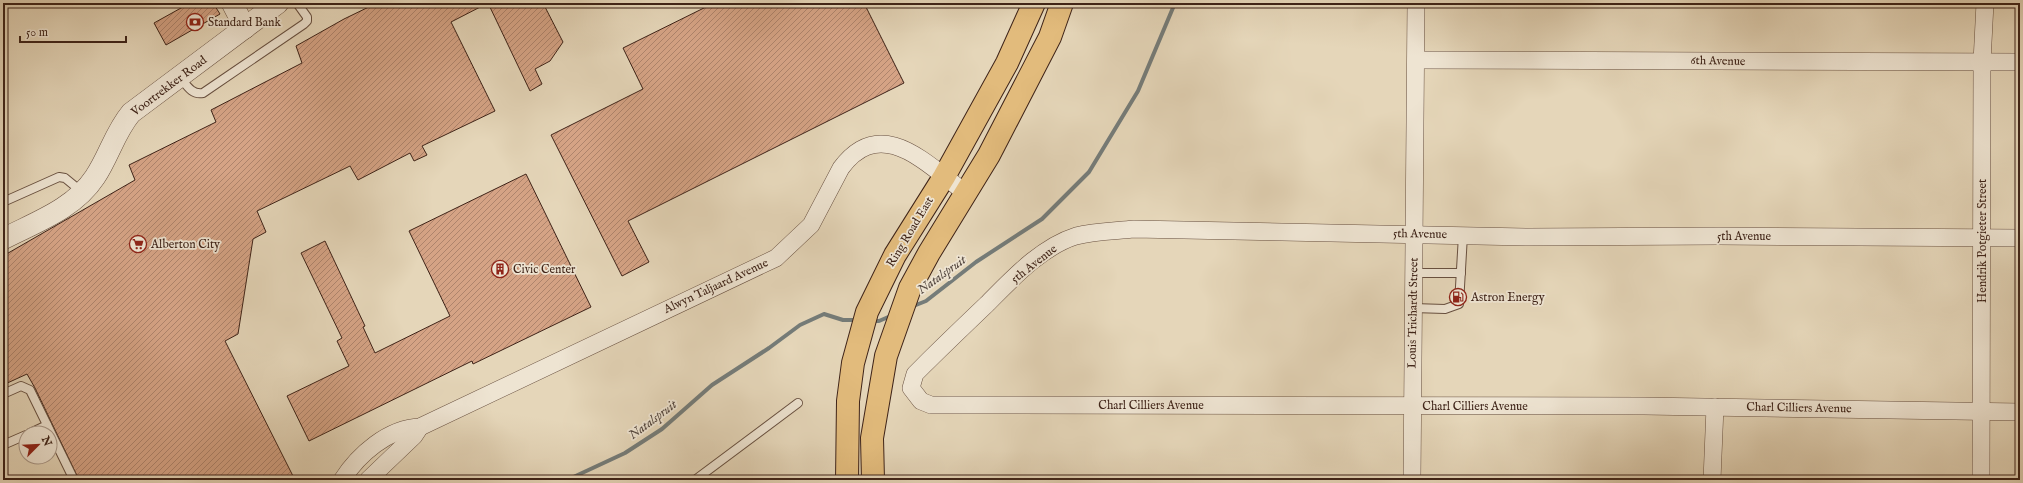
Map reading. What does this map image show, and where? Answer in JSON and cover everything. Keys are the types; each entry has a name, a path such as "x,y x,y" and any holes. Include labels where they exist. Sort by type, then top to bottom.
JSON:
{"main road":[{"name":"Ring Road East","path":"847,480 848,401 853,363 867,312 895,254 944,177 1007,63 1034,3"},
{"path":"873,480 872,438 886,356 910,288 929,253 990,155 1050,37 1062,3"}],"street":[{"path":"232,3 245,28"},
{"name":"Voortrekker Road","path":"3,239 60,210 82,193 96,176 116,133 131,113 180,78 278,3"},
{"name":"Louis Trichardt Street","path":"1412,480 1416,3"},
{"name":"Hendrik Potgieter Street","path":"1981,480 1983,238 1982,62 1984,3"},
{"name":"6th Avenue","path":"1416,60 1821,63 2020,62"},
{"name":"Alwyn Taljaard Avenue","path":"342,480 351,465 373,446 410,428 420,427 776,258 811,225 841,168 847,160 862,149 876,144 895,146 922,158 966,193"},
{"name":"5th Avenue","path":"931,404 921,402 911,388 912,381 919,370 1009,282 1038,257 1058,244 1075,236 1093,232 1134,229 1528,237 1727,236 2020,238"},
{"name":"Charl Cilliers Avenue","path":"931,404 1715,407 1982,410 2020,412"},
{"path":"1712,480 1715,407"},
{"name":"Alwyn Taljaard Avenue","path":"368,480 414,436 420,427"},
{"path":"351,465 387,461"}],"lane":[{"path":"180,78 193,93 203,93 304,24 307,21 307,17 297,3"},
{"path":"3,202 59,176 65,178 82,193"},
{"path":"1413,308 1445,309 1457,305 1460,302 1463,235"},
{"path":"1413,273 1462,273"},
{"path":"3,394 21,386 30,390 47,425"},
{"path":"694,480 798,403"},
{"path":"3,445 18,438"},
{"path":"58,447 74,480"}],"building":[{"path":"190,3 213,3 220,14 166,45 154,23"},
{"name":"Alberton City","path":"377,3 488,3 451,22 495,111 422,146 427,155 414,161 410,153 358,180 350,166 257,211 266,232 253,239 238,334 225,341 295,480 79,480 58,436 58,425 53,425 27,374 3,385 3,256 135,180 129,165 216,122 211,110 302,63 296,46 344,19"},
{"path":"488,3 543,3 563,42 550,61 535,69 542,84 530,91"},
{"path":"714,3 864,3 904,83 628,221 649,262 622,276 551,135 643,89 623,48"},
{"name":"Civic Center","path":"526,174 591,307 473,364 472,361 309,441 287,396 349,366 337,341 342,338 301,253 325,241 365,326 363,327 375,353 450,316 409,231"}],"waterway":[{"name":"Natalspruit","path":"911,307 926,301 976,262 1042,219 1089,172 1138,91 1175,3"},
{"name":"Natalspruit","path":"567,480 625,453 662,429 712,385 769,348 800,325 824,314 843,320 859,320"},
{"name":"Natalspruit","path":"871,321 879,321 893,315"}],"place":[{"name":"Standard Bank","path":"195,22"},
{"name":"Alberton City","path":"138,244"},
{"name":"Civic Center","path":"500,269"},
{"name":"Astron Energy","path":"1458,297"}]}
